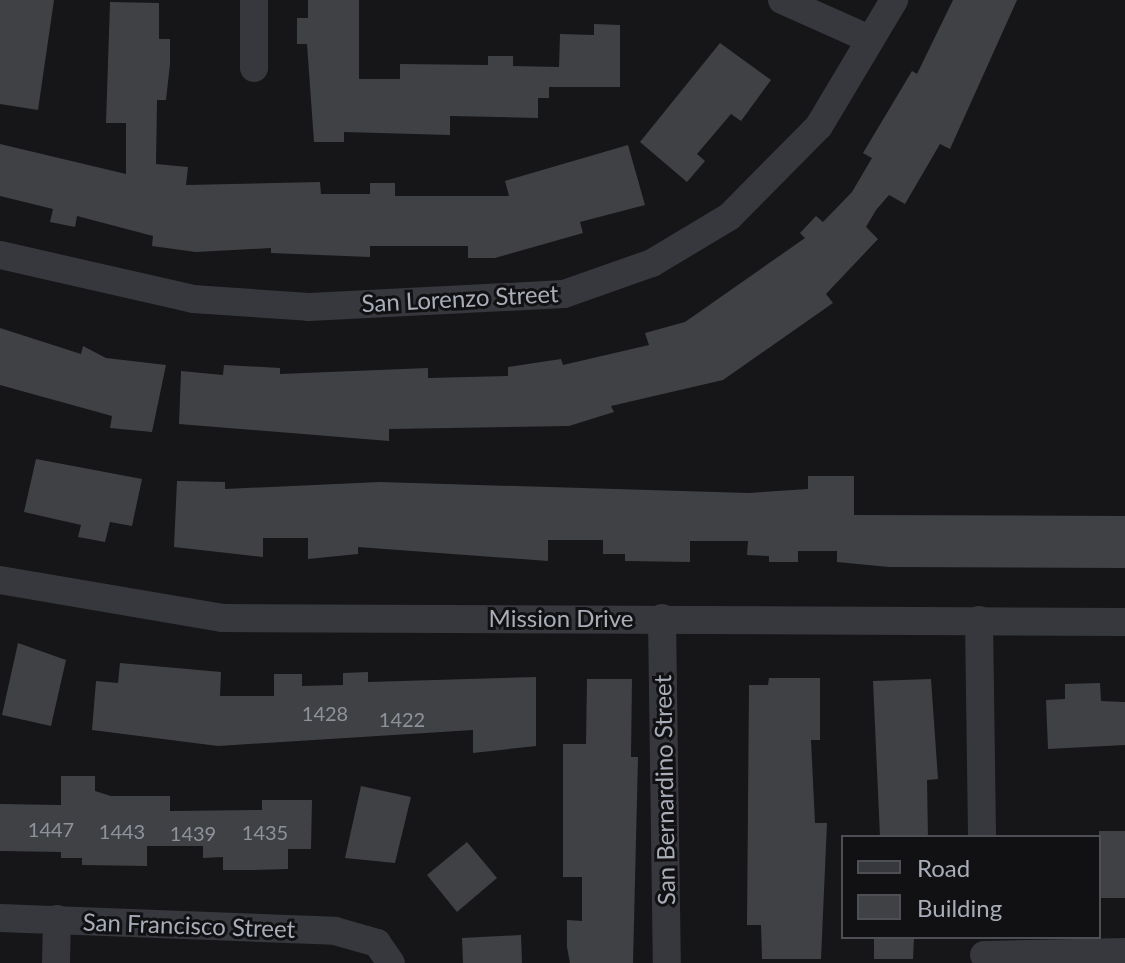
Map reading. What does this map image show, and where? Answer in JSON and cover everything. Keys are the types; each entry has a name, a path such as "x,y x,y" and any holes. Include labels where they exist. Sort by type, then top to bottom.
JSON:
{"street":[{"path":"254,0 254,68"},
{"path":"782,0 869,39"},
{"name":"San Lorenzo Street","path":"0,255 207,300 309,307 564,294 652,263 729,217 819,126 894,0"},
{"name":"Mission Drive","path":"0,580 222,618 1125,622"},
{"name":"San Bernardino Street","path":"662,618 667,963"},
{"path":"979,620 982,835"},
{"name":"San Francisco Street","path":"0,918 335,931 384,953"},
{"path":"56,963 57,919"},
{"path":"984,952 1125,952"}],"building":[{"path":"0,0 54,0 38,110 0,104"},
{"path":"308,0 359,0 359,79 400,79 400,64 488,65 488,56 513,56 513,66 559,67 560,34 594,35 594,24 620,25 620,87 549,87 549,98 538,98 538,118 450,116 450,135 344,132 344,142 314,142 307,44 297,44 297,18 308,18"},
{"path":"953,0 1017,0 950,149 940,144 905,204 889,195 876,210 866,227 878,239 826,294 833,303 723,380 611,406 614,412 569,426 389,429 389,441 179,424 181,371 223,375 224,365 280,368 280,374 428,368 428,378 508,376 508,367 561,359 563,365 649,345 645,333 685,322 805,238 800,233 816,216 823,222 852,192 872,158 863,153 912,71 917,74"},
{"path":"110,2 159,3 159,39 170,39 170,64 166,100 157,100 156,164 188,167 186,185 320,182 321,194 370,194 370,183 395,183 395,196 509,196 505,181 628,145 645,205 580,222 583,233 495,258 468,258 468,246 370,246 370,257 271,253 271,248 196,252 152,246 153,236 77,216 75,227 50,222 53,209 0,196 0,144 126,174 126,123 106,123"},
{"path":"720,43 771,80 741,121 731,114 697,154 705,161 687,182 640,142"},
{"path":"0,328 81,354 83,346 106,358 166,365 152,432 110,428 112,416 0,385"},
{"path":"36,459 142,479 132,526 110,522 105,542 78,537 81,525 24,512"},
{"path":"808,476 854,476 854,515 1125,516 1125,568 889,567 837,562 837,551 798,551 798,562 769,562 769,556 747,555 748,541 690,541 690,562 625,561 625,554 603,554 603,540 548,540 548,561 358,547 358,554 308,559 308,538 263,538 263,557 174,547 177,481 225,482 225,489 380,482 748,493 808,489"},
{"path":"18,643 66,660 51,726 2,715"},
{"path":"120,663 221,672 220,696 274,696 274,674 302,674 302,686 343,685 343,673 368,672 368,682 536,677 536,746 473,753 473,730 218,746 92,730 96,681 118,683"},
{"path":"769,678 820,678 820,740 811,740 815,823 827,823 821,959 762,959 761,925 747,925 749,685 768,685"},
{"path":"587,679 632,679 631,757 638,757 633,963 570,963 567,947 567,920 582,921 582,877 563,877 563,744 586,744"},
{"path":"931,679 938,779 927,780 928,835 880,835 873,681"},
{"path":"1100,683 1101,701 1125,702 1125,745 1048,749 1046,700 1065,699 1065,684"},
{"path":"61,776 95,776 95,791 111,796 170,796 170,811 262,810 262,800 312,800 311,849 288,849 288,869 252,870 223,870 223,857 203,858 203,846 147,846 147,866 82,865 82,858 61,858 61,852 0,851 0,804 61,805"},
{"path":"361,786 411,797 395,863 345,858"},
{"path":"1099,831 1125,831 1125,898 1101,898"},
{"path":"467,842 497,878 457,912 427,875"},
{"path":"521,935 522,963 463,963 462,938"},
{"path":"874,939 914,939 913,959 874,959"}]}
